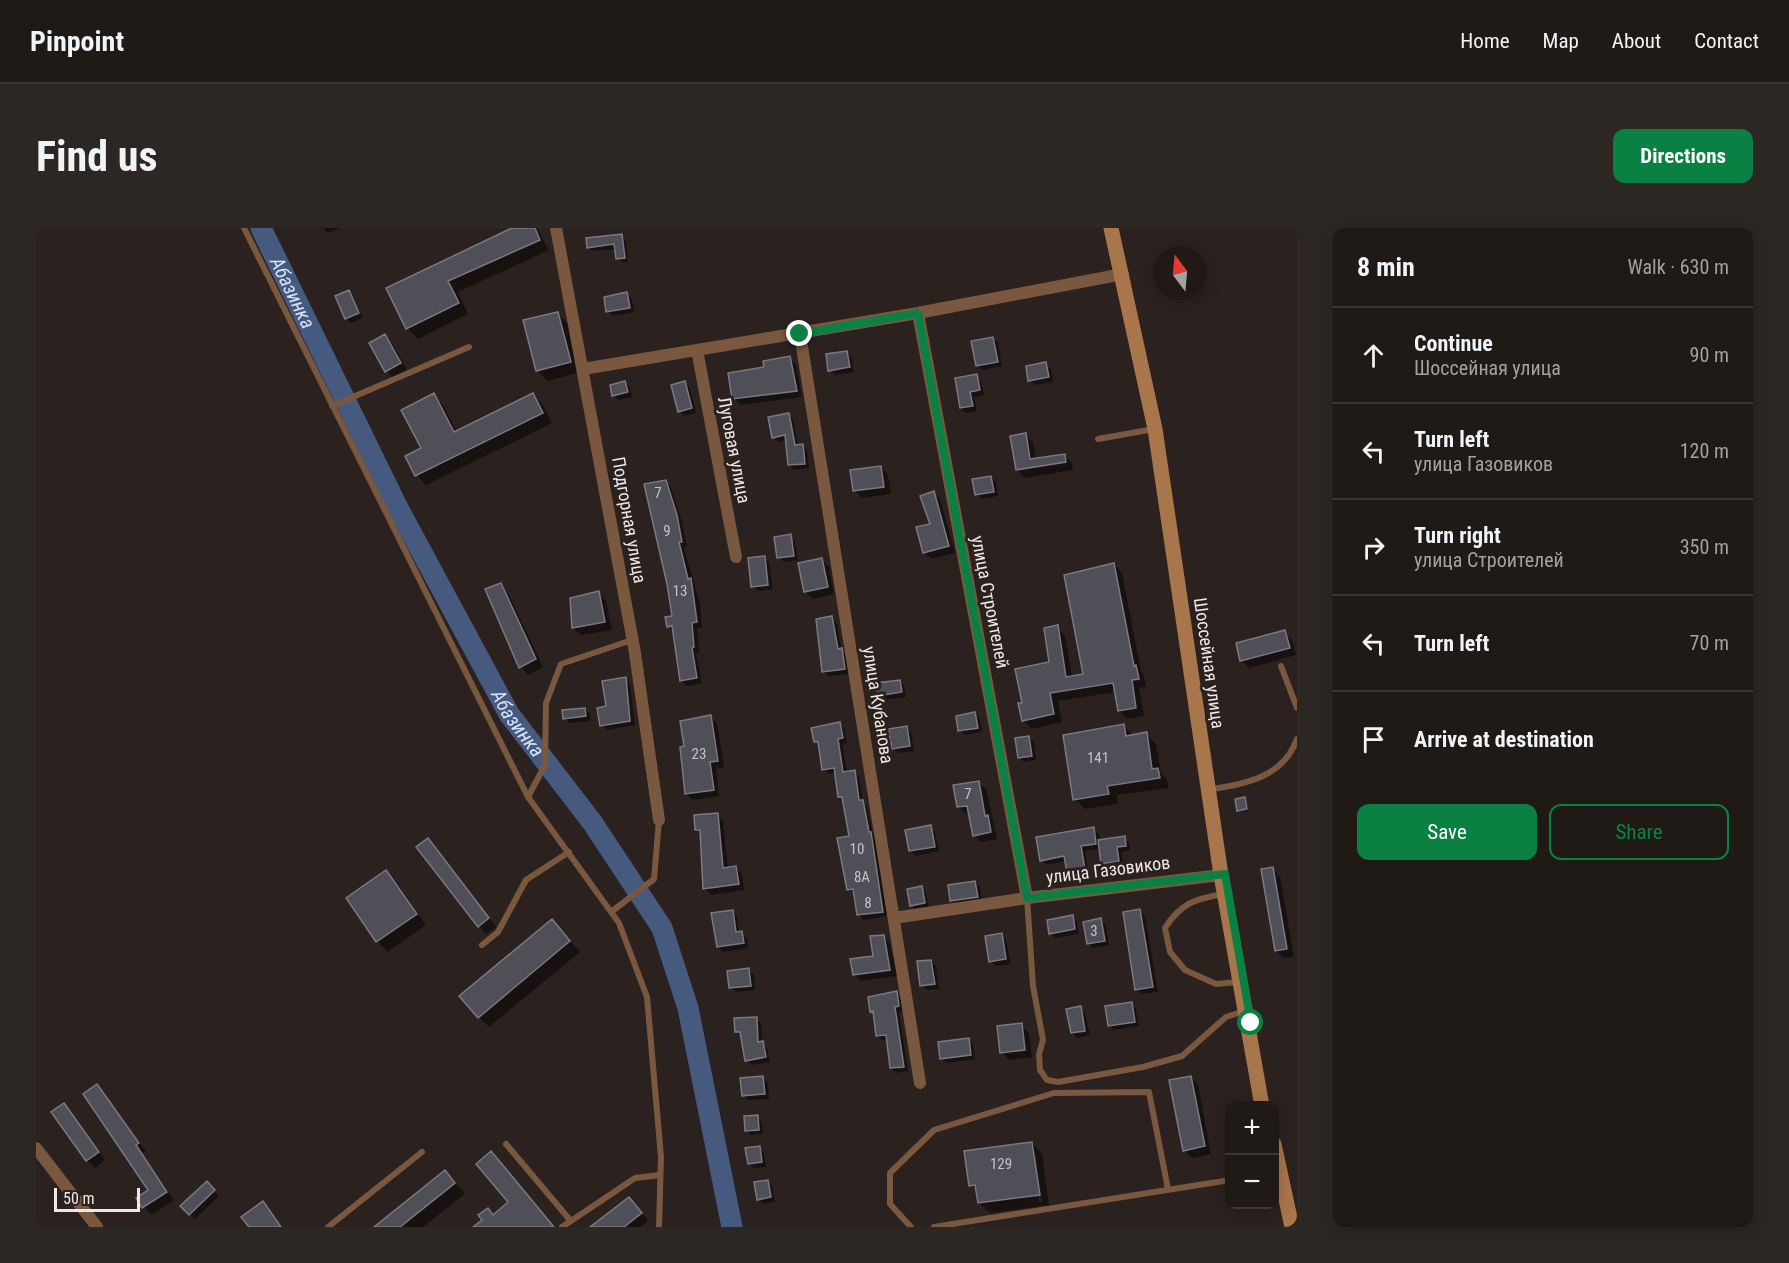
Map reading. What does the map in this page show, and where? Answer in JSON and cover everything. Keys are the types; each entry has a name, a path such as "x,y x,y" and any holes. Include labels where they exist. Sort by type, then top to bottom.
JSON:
{"main road":[{"name":"Шоссейная улица","path":"1111,228 1123,274 1155,429 1223,874 1263,1101"},
{"name":"Шоссейная улица","path":"1116,228 1158,423 1212,789 1224,894 1244,1011 1263,1101"},
{"path":"1277,1155 1292,1227"},
{"path":"1279,1181 1288,1202 1287,1227"}],"street":[{"name":"Подгорная улица","path":"556,228 632,640 659,820"},
{"path":"583,369 800,334 1123,274"},
{"name":"улица Строителей","path":"918,313 1027,898"},
{"name":"улица Кубанова","path":"800,334 920,1083"},
{"name":"Луговая улица","path":"697,351 736,557"},
{"name":"улица Газовиков","path":"894,918 1027,898 1223,874"},
{"path":"36,1148 98,1227"}],"lane":[{"path":"244,228 528,797 619,923 647,997 660,1175 659,1227"},
{"path":"332,406 469,347"},
{"path":"1098,439 1155,429"},
{"path":"528,797 545,765 546,702 561,664 632,640"},
{"path":"1281,666 1297,708"},
{"path":"1212,789 1257,781 1292,753 1297,739"},
{"path":"611,912 654,879 659,820"},
{"path":"482,945 498,932 526,880 569,852"},
{"path":"1224,894 1203,898 1176,910 1165,928 1170,952 1185,970 1216,984 1239,981"},
{"path":"1027,898 1033,986 1043,1040 1039,1054 1040,1070 1047,1080 1058,1082 1143,1067 1182,1056 1226,1017 1244,1011"},
{"path":"911,1227 890,1204 890,1173 934,1130 1054,1093 1149,1092 1168,1189"},
{"path":"506,1144 570,1220"},
{"path":"328,1227 422,1152"},
{"path":"562,1227 635,1178 660,1175"},
{"path":"934,1227 1225,1181"}],"building":[{"path":"512,228 535,228 540,240 448,281 459,303 406,329 386,288"},
{"path":"622,234 625,258 616,259 614,244 587,248 586,238"},
{"path":"349,290 359,313 345,319 335,296"},
{"path":"627,292 630,308 606,312 604,297"},
{"path":"558,312 571,362 536,371 523,320"},
{"path":"385,334 401,363 385,372 369,343"},
{"path":"993,337 998,362 976,366 971,341"},
{"path":"847,351 850,367 828,371 826,354"},
{"path":"790,356 797,391 732,399 728,373 764,367 763,361"},
{"path":"1046,362 1049,377 1028,381 1026,366"},
{"path":"977,374 980,390 970,392 973,406 960,408 955,378"},
{"path":"625,381 628,392 612,396 610,385"},
{"path":"685,381 692,408 678,412 671,385"},
{"path":"434,393 454,432 533,393 543,413 415,476 405,456 421,448 401,410"},
{"path":"789,413 795,445 803,444 805,464 788,465 785,435 772,438 768,417"},
{"path":"1026,433 1030,459 1065,454 1066,462 1016,470 1010,436"},
{"path":"881,466 884,487 853,491 850,470"},
{"path":"991,476 994,492 975,495 972,479"},
{"path":"666,480 677,515 682,542 679,542 688,579 691,578 697,622 692,623 694,647 692,648 697,678 680,681 672,626 667,627 665,617 672,616 667,584 644,484"},
{"path":"934,491 949,546 923,553 916,527 930,524 920,496"},
{"path":"791,534 794,556 777,558 774,537"},
{"path":"765,556 768,585 751,587 748,558"},
{"path":"822,558 828,587 804,592 798,563"},
{"path":"1114,563 1134,666 1136,665 1139,679 1132,680 1136,708 1118,711 1113,683 1050,693 1054,714 1022,721 1018,703 1022,703 1015,669 1049,662 1044,628 1058,625 1066,677 1083,674 1064,575"},
{"path":"501,583 536,659 519,668 485,589"},
{"path":"599,591 605,622 572,628 570,598"},
{"path":"832,616 838,649 842,648 845,669 822,672 816,619"},
{"path":"1285,630 1290,648 1240,661 1236,643"},
{"path":"626,677 630,721 600,726 597,708 606,706 602,681"},
{"path":"900,680 902,692 878,696 876,683"},
{"path":"585,708 586,716 563,719 562,710"},
{"path":"975,712 978,728 958,731 956,716"},
{"path":"711,715 718,761 710,762 714,790 685,794 680,747 684,746 680,721"},
{"path":"840,722 843,738 838,739 843,772 855,770 859,800 863,800 869,832 871,832 883,912 857,915 853,889 847,890 837,838 849,836 842,797 838,797 834,768 822,770 818,742 814,742 811,728"},
{"path":"1124,724 1126,736 1147,732 1152,769 1158,768 1160,778 1107,786 1109,794 1073,800 1063,735"},
{"path":"907,726 910,746 892,749 888,729"},
{"path":"1029,736 1032,756 1018,758 1015,738"},
{"path":"979,781 985,816 988,815 991,832 973,836 967,806 957,807 953,785"},
{"path":"1245,797 1247,809 1237,811 1235,799"},
{"path":"718,813 723,868 736,866 739,884 703,889 700,830 695,830 694,815"},
{"path":"931,825 935,847 909,851 905,830"},
{"path":"1094,827 1096,844 1081,846 1086,875 1068,878 1064,856 1040,861 1036,837"},
{"path":"1125,836 1126,846 1117,847 1119,861 1101,864 1098,840"},
{"path":"428,838 489,918 478,927 416,847"},
{"path":"1273,867 1287,949 1275,951 1261,869"},
{"path":"386,870 417,914 376,942 346,898"},
{"path":"975,881 978,897 950,901 948,885"},
{"path":"922,886 925,903 910,906 907,889"},
{"path":"1140,909 1153,987 1135,990 1123,912"},
{"path":"733,910 736,932 742,931 744,943 717,947 711,913"},
{"path":"1073,915 1075,929 1049,934 1047,920"},
{"path":"1101,918 1105,941 1087,944 1083,922"},
{"path":"552,919 570,941 478,1018 459,996"},
{"path":"1002,933 1006,959 989,962 985,936"},
{"path":"884,935 890,970 853,975 850,959 873,956 870,936"},
{"path":"931,960 935,984 920,986 917,961"},
{"path":"749,968 751,986 729,988 727,971"},
{"path":"897,991 899,1006 895,1007 904,1067 890,1068 886,1035 876,1036 873,1011 870,1012 868,997"},
{"path":"1132,1002 1135,1022 1108,1026 1105,1006"},
{"path":"1081,1006 1085,1031 1071,1033 1066,1009"},
{"path":"757,1017 758,1042 763,1041 766,1057 745,1061 740,1032 735,1032 734,1018"},
{"path":"1022,1023 1025,1050 1000,1053 997,1026"},
{"path":"969,1038 971,1055 940,1059 938,1042"},
{"path":"763,1076 765,1094 742,1096 740,1078"},
{"path":"1191,1076 1205,1146 1183,1151 1169,1080"},
{"path":"97,1084 139,1143 136,1145 167,1192 142,1208 136,1198 148,1190 83,1094"},
{"path":"64,1103 99,1152 86,1161 51,1112"},
{"path":"758,1115 759,1130 745,1131 744,1116"},
{"path":"1032,1142 1040,1195 978,1203 975,1185 969,1186 964,1151"},
{"path":"760,1146 762,1162 748,1164 745,1148"},
{"path":"491,1151 554,1227 473,1227 482,1220 478,1215 488,1208 493,1215 508,1202 476,1164"},
{"path":"445,1170 455,1183 400,1227 374,1227"},
{"path":"768,1180 771,1197 757,1200 754,1182"},
{"path":"207,1181 215,1190 189,1215 180,1206"},
{"path":"629,1197 642,1213 624,1227 590,1227"},
{"path":"263,1201 281,1227 249,1227 241,1217"}],"waterway":[{"name":"Абазинка","path":"261,228 399,510 509,714 592,822 662,928 688,1008 732,1227"}],"route":[{"path":"800,334 918,313 1027,898 1225,874 1251,1023"}]}
